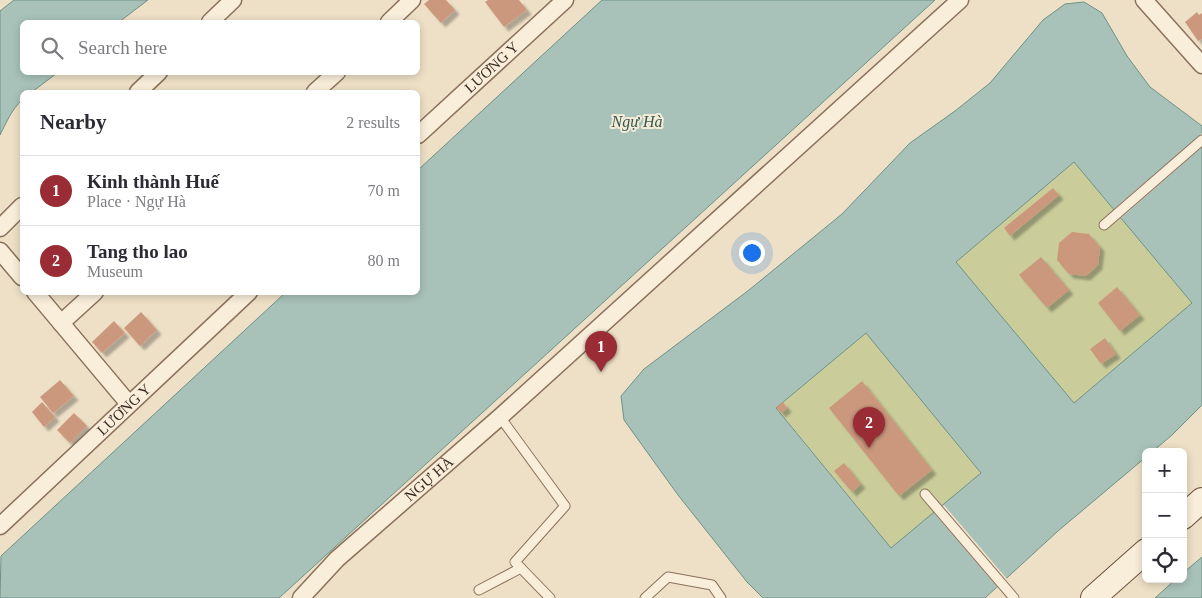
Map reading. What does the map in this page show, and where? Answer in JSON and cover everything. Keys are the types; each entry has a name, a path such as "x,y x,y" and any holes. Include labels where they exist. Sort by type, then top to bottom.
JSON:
{"main road":[{"path":"1187,513 1202,500"},
{"path":"1093,598 1142,555"}],"street":[{"path":"212,20 233,0"},
{"path":"391,20 412,0"},
{"name":"LƯƠNG Y","path":"420,133 565,0"},
{"name":"NGỰ HÀ","path":"302,598 338,559 500,417 960,0"},
{"path":"1144,0 1202,65"},
{"path":"140,90 156,75"},
{"path":"317,90 334,75"},
{"path":"0,228 20,208"},
{"path":"0,251 20,276"},
{"path":"38,295 129,404"},
{"path":"61,323 91,295"},
{"name":"LƯƠNG Y","path":"0,526 245,295"}],"lane":[{"path":"1104,225 1202,140"},
{"path":"500,417 565,506 516,562 550,598"},
{"path":"925,494 1013,596"},
{"path":"479,590 521,568"},
{"path":"645,598 668,577 712,585 721,598"}],"green space":[{"path":"1074,162 1192,303 1074,403 956,262"},
{"path":"866,333 982,473 891,548 776,407"}],"water":[{"path":"14,0 148,0 122,20 20,20 20,75 54,75 35,90 20,90 20,102 12,112 0,135 0,11"},
{"name":"Ngự Hà","path":"602,0 935,0 279,598 0,598 1,556 283,295 420,295 420,168"},
{"path":"1084,2 1102,13 1127,56 1150,87 1202,126 1202,405 1157,448 1142,448 1142,460 1058,531 985,598 763,598 747,582 678,495 624,420 621,396 644,369 749,290 842,214 910,143 990,83 1043,20 1065,4","holes":["1074,162 1192,303 1074,403 956,262","866,333 981,473 891,548 776,408"]},
{"path":"1202,557 1202,598 1155,598 1172,583 1187,583 1187,570"}],"pier":[{"path":"1202,133 1202,147 1121,218 1114,209"},
{"path":"944,505 1008,580 999,589 934,513"}],"building":[{"path":"429,0 446,0 455,10 441,23 424,4"},
{"path":"488,0 519,0 527,10 504,27 485,2"},
{"path":"1197,12 1199,15 1202,13 1202,39 1198,41 1185,22"},
{"path":"1053,188 1059,195 1010,236 1004,228"},
{"path":"1072,232 1089,234 1100,247 1098,265 1086,276 1069,274 1057,260 1059,243"},
{"path":"1041,257 1069,290 1047,308 1019,275"},
{"path":"1117,287 1140,315 1120,331 1098,303"},
{"path":"141,312 157,330 140,346 124,328"},
{"path":"114,321 125,333 102,353 92,342"},
{"path":"1105,338 1116,354 1101,364 1090,349"},
{"path":"60,380 74,396 53,413 40,397"},
{"path":"862,381 932,470 899,496 829,408"},
{"path":"42,402 55,417 44,427 32,412"},
{"path":"783,402 787,408 781,413 776,407"},
{"path":"74,413 87,426 70,443 57,430"},
{"path":"844,463 861,484 852,492 834,471"}],"place":[{"name":"Kinh thành Huế","path":"601,372"},
{"name":"Tang tho lao","path":"869,448"}]}
